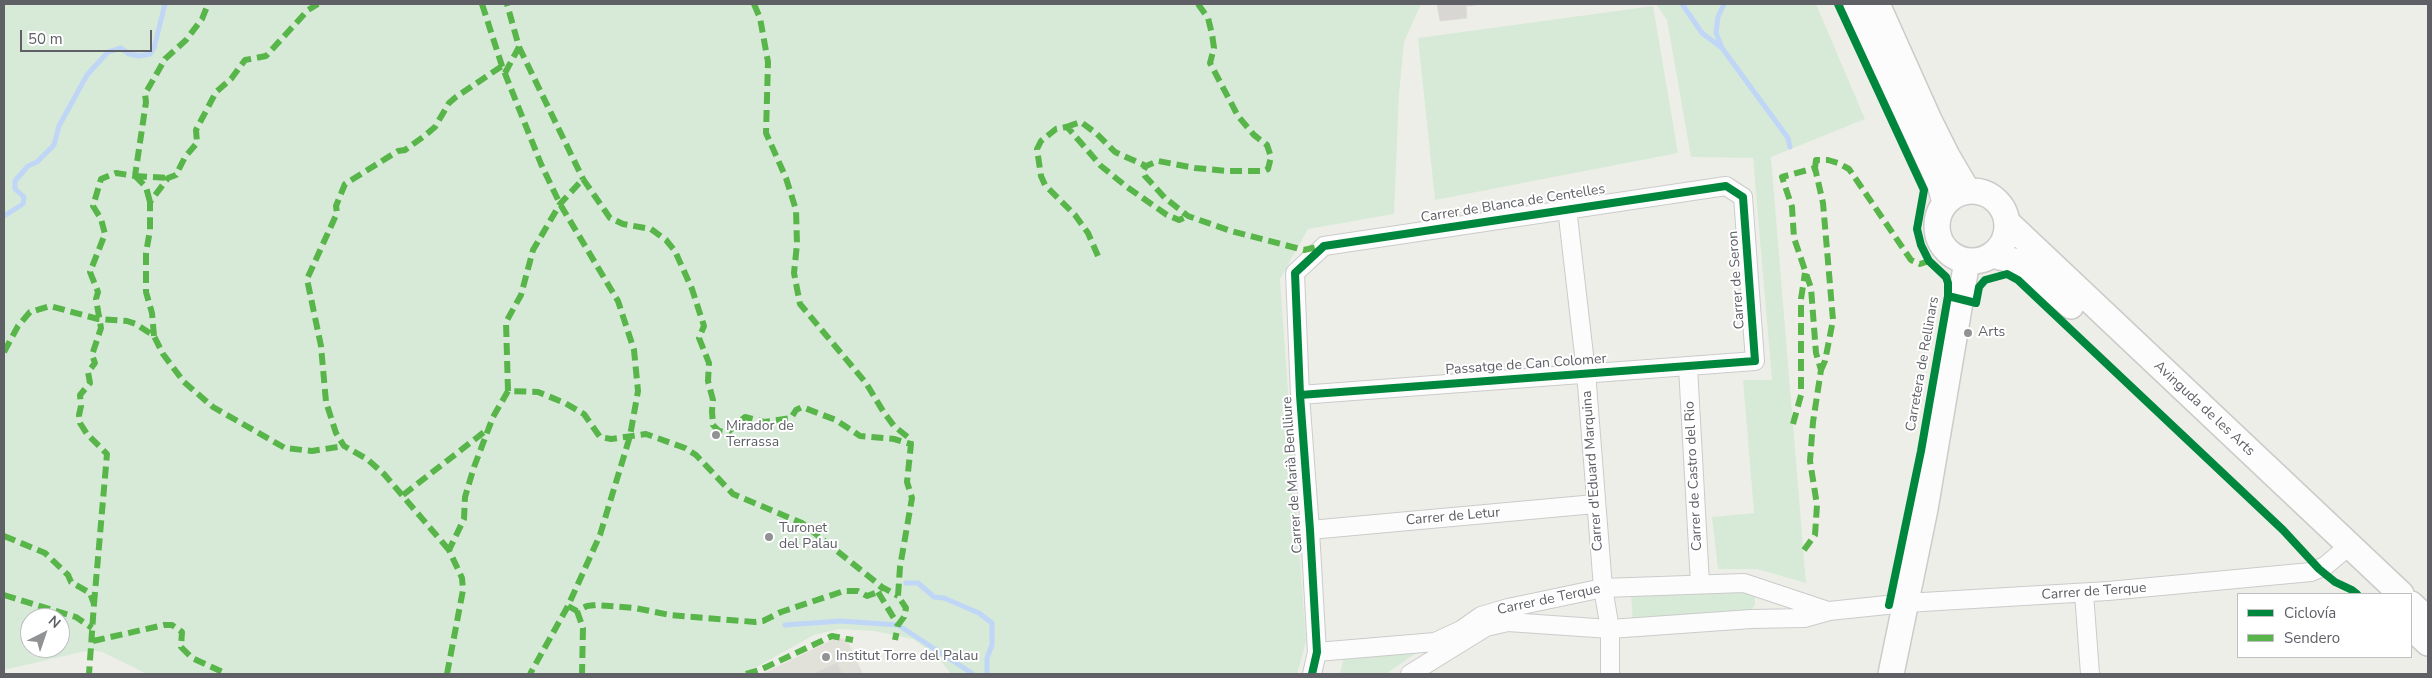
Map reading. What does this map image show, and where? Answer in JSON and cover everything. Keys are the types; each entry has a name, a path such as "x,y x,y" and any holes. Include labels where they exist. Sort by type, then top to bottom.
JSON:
{"main road":[{"path":"1856,4 1940,184 1945,203"},
{"path":"1877,4 1933,127 1968,190"},
{"path":"1968,190 1986,193 1994,198 2001,205 2008,223 2004,242 1992,255 1984,259 1967,261 1951,254 1945,248 1938,234 1938,218 1945,203 1955,195 1968,190"},
{"name":"Avinguda de les Arts","path":"2008,223 2344,552 2375,593"},
{"name":"Avinguda de les Arts","path":"1992,255 2011,260 2058,295 2344,552 2400,593"},
{"name":"Carretera de Rellinars","path":"1891,674 1925,509 1967,261"},
{"path":"2412,605 2428,620"},
{"path":"2412,627 2428,643"}],"street":[{"name":"Carrer de Blanca de Centelles","path":"1294,273 1324,246 1567,208 1726,186 1743,197"},
{"name":"Carrer de Seron","path":"1743,197 1755,361"},
{"name":"Carrer d'Eduard Marquina","path":"1567,208 1586,372 1603,588 1610,628 1610,674"},
{"name":"Carrer de Marià Benlliure","path":"1294,273 1317,652 1312,674"},
{"name":"Passatge de Can Colomer","path":"1300,396 1586,372 1688,367 1755,361"},
{"name":"Carrer de Castro del Rio","path":"1688,367 1700,584"},
{"name":"Carrer de Letur","path":"1310,530 1595,504"},
{"name":"Carrer de Terque","path":"1410,674 1486,627 1508,622 1610,628 1751,619 1804,618 1829,611 1906,603 2084,593 2312,572 2344,552"},
{"name":"Carrer de Terque","path":"1317,652 1435,642 1461,630 1481,616 1508,608 1603,588 1744,583 1829,611"},
{"path":"1751,619 1759,613 1764,605 1764,597 1758,588"},
{"path":"2084,593 2090,674"}],"shaded area":[{"name":"Institut Torre del Palau","path":"838,637 847,640 863,674 762,674"}],"green space":[{"path":"4,4 1421,4 1404,42 1399,95 1394,214 1308,229 1280,279 1306,642 1297,674 951,674 938,657 913,639 874,631 839,629 814,635 744,674 147,674 102,652 90,650 70,655 70,608 20,608 20,658 56,658 4,670"},
{"path":"1656,4 1816,4 1865,119 1771,157 1806,583 1757,569 1718,569 1712,517 1754,513 1743,380 1772,380 1753,158 1691,157 1667,20"},
{"path":"1653,6 1678,153 1435,200 1418,38"},
{"path":"1741,588 1755,596 1755,605 1750,611 1633,622 1631,594"},
{"path":"1419,651 1386,674 1340,674 1344,656"}],"building":[{"path":"1437,4 1483,4 1466,6 1467,18 1440,21"},
{"path":"837,663 842,674 815,673"}],"waterway":[{"path":"4,216 23,204 24,197 15,189 15,181 28,166 37,162 54,145 59,126 87,75 108,52 121,48 129,54 139,56 150,54 154,48 165,4"},
{"path":"1682,4 1702,33 1722,48 1788,138 1790,147"},
{"path":"1722,48 1716,33 1718,17 1724,4"},
{"path":"906,583 918,583 934,597 944,598 979,613 992,623 992,645 987,658 987,674"},
{"path":"785,625 841,621 898,625 973,674"}],"marked path":[{"path":"94,604 107,454 87,434 80,423 79,415 81,406 80,395 90,383 88,372 95,363 92,355 101,328 96,299 98,292 90,272 105,234 101,219 93,206 101,179 116,173 135,176 146,102 145,94 165,59 186,40 202,19 208,4"},
{"path":"154,336 152,313 146,292 146,253 150,230 150,202 168,178 176,175 185,157 197,143 196,130 216,92 231,79 245,60 266,56 308,10 318,4"},
{"path":"482,4 502,66 541,164 560,204 618,301 634,350 638,391 630,436 600,535 568,606 530,674"},
{"path":"505,73 519,47 507,4"},
{"path":"754,4 760,18 768,62 766,133 786,178 796,210 797,244 794,273 800,304 866,383 894,426 909,438 911,444 907,482 912,498 900,567 898,596 906,608 904,617 898,625 895,640"},
{"path":"1198,4 1208,18 1212,34 1214,48 1210,63 1238,116 1254,135 1267,145 1271,157 1268,169 1264,171 1228,171 1195,168 1158,161 1146,166 1143,171 1145,176 1165,198 1188,216 1231,231 1304,250 1321,246"},
{"path":"519,47 583,179"},
{"path":"449,550 384,474 367,459 344,446 336,433 326,402 321,346 307,279 337,213 336,206 345,184 398,151 405,150 423,137 435,127 449,103 502,66"},
{"path":"1066,127 1081,122 1097,134 1115,152 1146,166"},
{"path":"1098,256 1088,233 1075,215 1045,185 1041,176 1037,149 1041,141 1056,129 1066,127 1069,129 1101,166 1167,215 1179,220 1188,216"},
{"path":"1815,168 1816,160 1828,160 1849,169 1911,260 1920,264 1929,261"},
{"path":"1804,550 1815,535 1817,505 1810,461 1813,422 1821,370 1816,353 1811,288 1794,238 1792,207 1782,177 1815,168 1823,203 1833,320 1825,361 1821,370"},
{"path":"135,176 168,178"},
{"path":"135,176 146,187 150,202"},
{"path":"508,391 506,322 521,295 533,250 560,204 583,179 610,218 623,224 651,229 666,240 675,251 692,289 704,326 699,338 709,363 708,381 713,400 713,425 719,431 728,432 745,417 764,422 791,418 796,410 802,407 836,420 860,436 894,439 911,444"},
{"path":"1793,424 1801,395 1801,299 1805,273"},
{"path":"4,352 18,326 30,312 50,306 98,319 127,321 136,324 154,336 163,354 184,382 213,407 285,448 312,451 344,446"},
{"path":"447,674 463,590 462,578 449,550 464,519 465,497 474,467 493,417 508,391 538,392 565,403 584,414 600,437 611,439 646,434 685,448 696,455 733,494 802,523 882,587 898,596"},
{"path":"403,495 488,429"},
{"path":"4,536 45,553 68,575 71,582 90,593 94,604 89,674"},
{"path":"568,606 577,611 587,606 596,605 635,608 670,615 755,622 763,621 781,612 844,591 858,591 867,596 878,592 882,587"},
{"path":"878,592 898,625"},
{"path":"4,595 76,617 92,628"},
{"path":"577,611 583,628 582,674"},
{"path":"93,641 164,625 172,625 182,632 181,647 192,658 227,674"},
{"path":"746,674 760,670 832,636 853,640"}],"cycle path":[{"path":"1838,4 1924,190 1917,229 1921,245 1929,261 1946,277 1948,283 1948,296 1921,451 1889,605"},
{"path":"1300,395 1755,361 1743,197 1726,186 1324,246 1295,273 1300,395 1317,652 1312,674"},
{"path":"1948,296 1976,303 1979,287 1985,280 2007,274 2018,280 2283,530 2319,569 2335,582 2356,593"}],"place":[{"name":"Arts","path":"1968,333"},
{"name":"Mirador de Terrassa","path":"716,435"},
{"name":"Turonet del Palau","path":"769,537"},
{"name":"Institut Torre del Palau","path":"826,657"}]}
